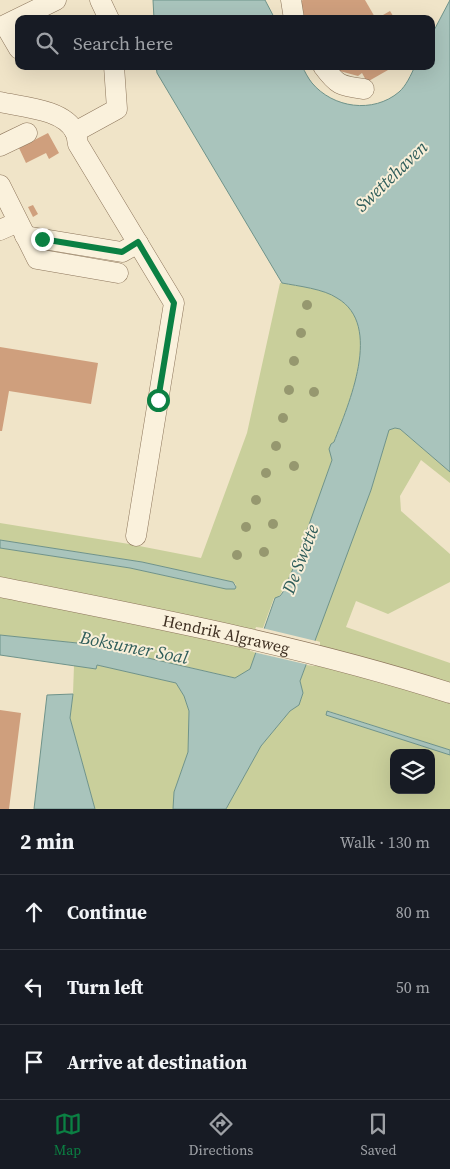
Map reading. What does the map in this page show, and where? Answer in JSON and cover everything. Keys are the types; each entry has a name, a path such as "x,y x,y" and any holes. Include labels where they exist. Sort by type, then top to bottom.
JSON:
{"street":[{"path":"26,15 56,0"},
{"path":"100,0 107,15"},
{"path":"291,0 293,15"},
{"path":"15,20 6,25 15,42"},
{"path":"75,132 117,109 113,70"},
{"path":"326,70 333,80 344,86 364,89"},
{"path":"0,102 50,112 62,119 75,132 78,144 174,303 136,536"},
{"path":"0,146 27,133"},
{"path":"0,185 37,259 118,273"},
{"path":"0,230 22,229 122,252 138,242"},
{"name":"Hendrik Algraweg","path":"0,587 143,615 318,655 450,693"}],"green space":[{"path":"280,283 318,290 337,298 351,310 358,327 360,346 353,387 334,442 331,444 332,460 315,511 290,576 283,591 277,598 274,598 263,628 256,627 254,632 0,579 0,548 130,568 235,589 236,585 233,582 142,562 0,540 0,523 201,558 247,433"},
{"path":"400,429 450,472 450,483 421,460 400,496 401,511 450,554 450,582 388,614 356,601 346,627 450,663 450,685 320,647 320,642 314,640 371,490 389,430"},
{"path":"0,594 251,646 250,651 256,652 250,669 236,678 87,644 0,635"},
{"path":"316,662 450,701 450,750 328,711 326,715 431,749 390,749 390,794 435,794 435,750 450,755 450,809 226,809 261,746 290,711 299,705 303,693 300,681 306,665 315,666"},
{"path":"74,665 96,669 97,665 176,683 184,696 189,711 188,752 174,792 173,809 95,809 70,718"}],"water":[{"path":"153,0 265,0 273,15 154,15"},
{"path":"450,0 450,472 400,429 389,430 371,490 300,681 303,693 299,705 290,711 261,746 226,809 173,809 174,792 188,752 189,711 184,696 176,683 97,665 96,669 0,655 0,635 87,644 235,678 250,669 275,598 283,592 295,564 332,460 329,449 334,442 347,408 358,366 360,346 358,327 351,310 337,298 318,290 282,283 157,70 304,70 312,83 331,98 342,103 366,105 389,99 402,90 413,70 435,70 435,28"},
{"path":"0,540 142,562 233,582 236,587 235,589 226,589 130,568 0,548"},
{"path":"73,694 70,718 95,809 34,809 47,695"},
{"path":"327,711 450,750 450,755 435,749 326,715"}],"pier":[{"path":"262,628 316,641 309,665 253,652"}],"building":[{"path":"303,0 365,0 374,15 304,15 297,3"},
{"path":"390,11 392,15 383,15"},
{"path":"336,70 388,70 367,82 362,73 358,76"},
{"path":"48,133 59,153 49,159 46,153 26,163 19,148"},
{"path":"33,205 38,214 33,217 28,207"},
{"path":"0,347 98,363 91,404 9,391 2,431 0,431"},
{"path":"0,710 21,713 9,809 0,809"}],"route":[{"path":"42,239 122,252 138,242 174,303 158,400"}],"water label":[{"name":"Swettehaven","path":"391,176"},
{"name":"De Swette","path":"300,559"},
{"name":"Boksumer Soal","path":"134,647"}]}
